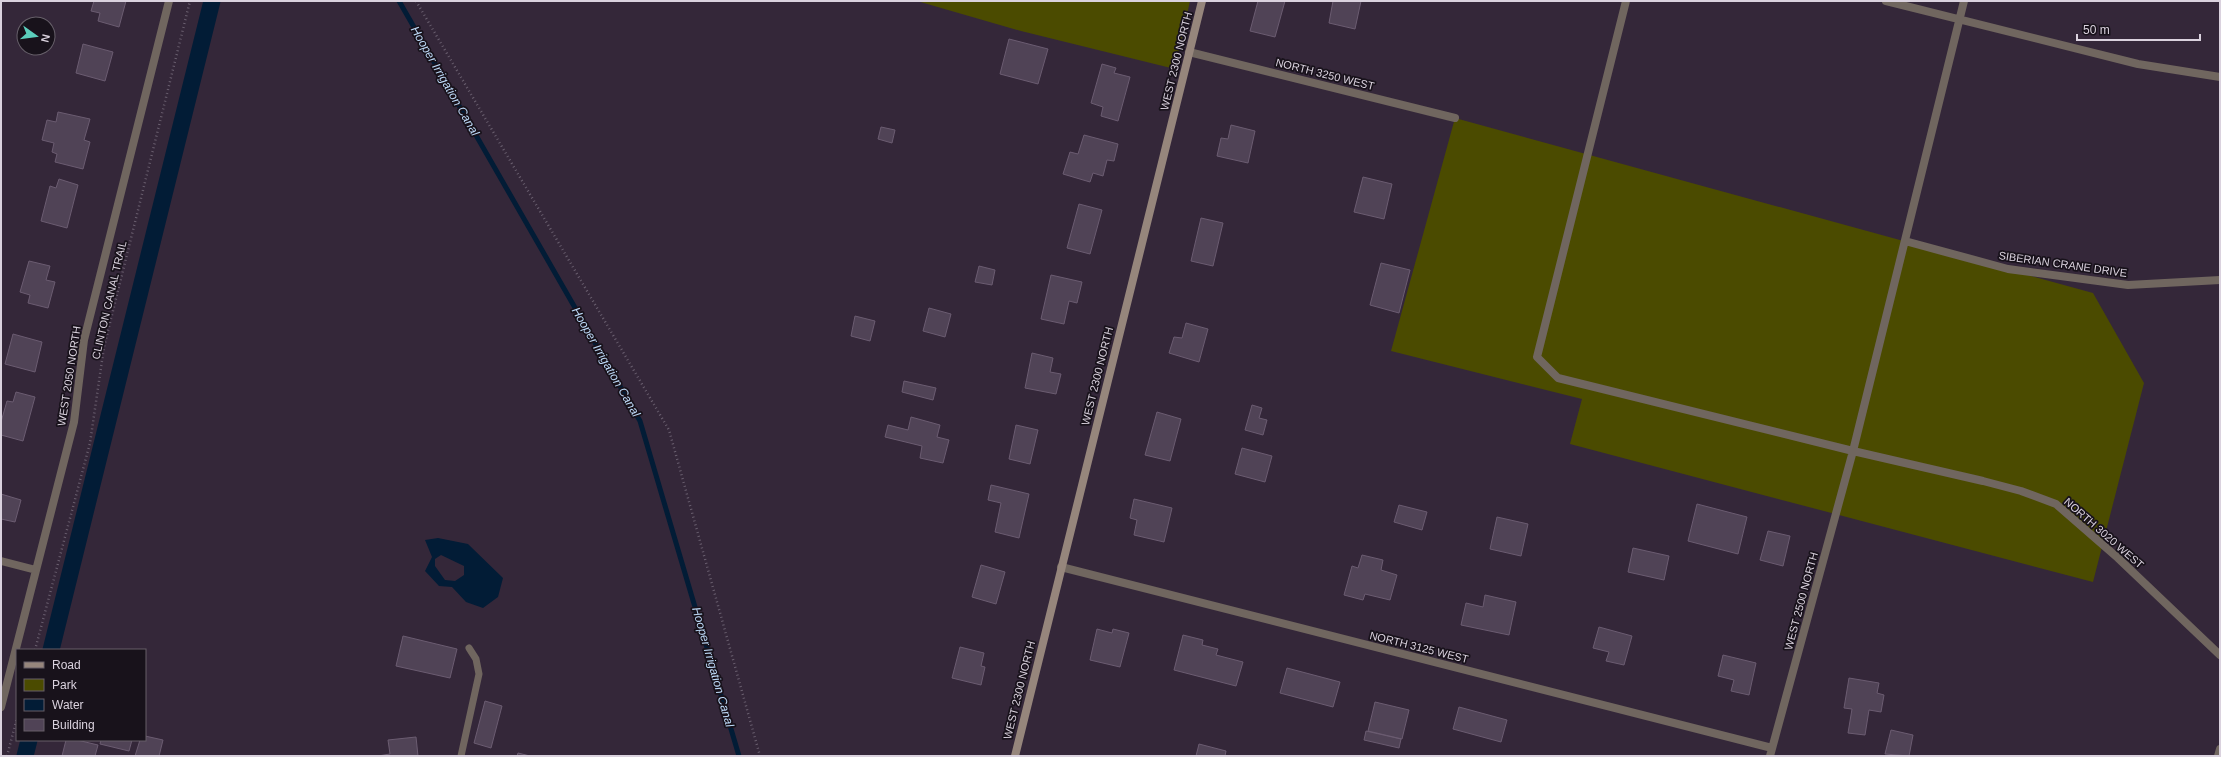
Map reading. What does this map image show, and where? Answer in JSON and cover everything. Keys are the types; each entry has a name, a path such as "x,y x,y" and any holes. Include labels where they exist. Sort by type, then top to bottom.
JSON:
{"street":[{"name":"WEST 2050 NORTH","path":"1,707 74,422 84,340 169,1"},
{"name":"WEST 2300 NORTH","path":"1015,756 1202,1"},
{"name":"NORTH 3020 WEST","path":"1626,1 1537,357 1558,378 2021,491 2056,504 2118,558 2220,655"},
{"path":"1886,1 2138,64 2220,77"},
{"name":"WEST 2500 NORTH","path":"1771,752 1853,451 1964,1"},
{"name":"NORTH 3250 WEST","path":"1189,52 1455,118"},
{"name":"SIBERIAN CRANE DRIVE","path":"1905,241 2008,269 2128,285 2220,280"},
{"path":"1,561 36,570"},
{"name":"NORTH 3125 WEST","path":"1061,567 1771,752"},
{"path":"2218,756 2220,749"}],"lane":[{"path":"461,756 479,674 476,659 469,648"}],"path":[{"name":"CLINTON CANAL TRAIL","path":"35,649 90,443 104,347 190,1"},
{"path":"416,1 669,430 760,756"},
{"path":"7,756 16,722"}],"green space":[{"path":"917,1 1190,1 1175,69 1021,31"},
{"path":"1455,118 2093,293 2144,383 2093,582 1570,444 1582,399 1391,351"}],"water":[{"path":"438,538 468,544 503,578 498,597 483,608 466,602 452,587 439,586 425,571 432,557 425,540","holes":["441,555 464,566 464,575 455,581 445,580 435,566 435,559"]}],"building":[{"path":"94,1 126,1 119,27 98,21 100,13 91,11"},
{"path":"1258,1 1285,1 1275,37 1250,31"},
{"path":"1333,1 1361,1 1355,29 1329,23"},
{"path":"1009,39 1048,49 1038,84 1000,74"},
{"path":"83,44 113,52 105,81 76,73"},
{"path":"1102,64 1116,68 1114,73 1130,77 1118,121 1101,116 1103,107 1091,103"},
{"path":"58,112 90,119 84,140 90,142 83,169 55,162 57,154 52,152 54,143 42,140 47,120 56,122"},
{"path":"1231,125 1255,131 1248,163 1217,156 1221,138 1228,139"},
{"path":"881,127 895,130 892,143 878,139"},
{"path":"1084,135 1118,144 1114,161 1107,160 1103,176 1093,173 1090,182 1063,174 1070,152 1078,154"},
{"path":"1363,177 1392,184 1384,219 1354,212"},
{"path":"59,179 78,185 67,228 41,221 50,186 56,188"},
{"path":"1079,204 1102,210 1090,254 1067,248"},
{"path":"1201,218 1223,223 1213,266 1191,261"},
{"path":"29,261 50,266 46,280 55,282 48,308 28,303 30,295 20,292"},
{"path":"1381,263 1410,270 1399,313 1370,305"},
{"path":"979,266 995,270 992,285 975,282"},
{"path":"1051,275 1082,282 1077,303 1069,301 1064,324 1041,319"},
{"path":"929,308 951,314 945,337 923,331"},
{"path":"855,316 875,321 870,341 851,336"},
{"path":"1186,323 1208,329 1199,362 1169,353 1174,337 1182,338"},
{"path":"13,334 42,342 35,372 5,364"},
{"path":"1032,353 1053,358 1050,372 1061,374 1056,394 1025,388"},
{"path":"904,381 936,388 933,400 902,392"},
{"path":"16,392 35,397 23,441 1,435 1,422 7,401 13,402"},
{"path":"1252,405 1262,408 1259,418 1267,420 1263,435 1245,430"},
{"path":"1157,412 1181,419 1170,461 1145,455"},
{"path":"911,417 940,425 937,437 949,440 943,463 920,458 922,446 885,437 888,425 908,430"},
{"path":"1016,425 1038,430 1030,464 1009,459"},
{"path":"1242,448 1272,456 1265,482 1235,474"},
{"path":"991,485 1029,494 1019,538 995,532 1001,503 988,500"},
{"path":"1,494 21,500 15,522 1,519"},
{"path":"1134,499 1172,508 1164,542 1134,535 1137,520 1130,518"},
{"path":"1697,504 1747,517 1738,554 1688,541"},
{"path":"1399,505 1427,512 1422,530 1394,522"},
{"path":"1497,517 1528,524 1521,556 1490,549"},
{"path":"1768,531 1790,536 1783,566 1760,560"},
{"path":"1633,548 1669,556 1664,580 1628,572"},
{"path":"1362,555 1383,560 1381,570 1397,575 1390,600 1365,594 1363,600 1344,595 1352,566 1358,568"},
{"path":"981,565 1005,572 996,604 972,597"},
{"path":"1485,595 1516,602 1509,635 1461,625 1466,603 1483,607"},
{"path":"1599,627 1632,636 1624,665 1606,661 1609,652 1593,648"},
{"path":"1097,629 1112,633 1113,629 1129,633 1120,667 1090,660"},
{"path":"1183,635 1203,640 1202,645 1218,649 1216,655 1243,662 1236,686 1174,670"},
{"path":"403,636 457,649 450,678 396,666"},
{"path":"960,647 984,653 981,666 985,667 981,685 952,678"},
{"path":"1723,655 1756,663 1749,695 1731,691 1734,680 1718,676"},
{"path":"1287,668 1340,682 1333,707 1280,693"},
{"path":"1849,678 1879,683 1877,693 1884,695 1881,712 1869,710 1865,735 1848,733 1852,709 1844,708"},
{"path":"485,701 502,706 491,748 474,743"},
{"path":"1375,702 1409,710 1402,739 1368,731"},
{"path":"1459,707 1507,720 1501,742 1453,729"},
{"path":"1891,730 1913,735 1909,756 1885,754"},
{"path":"1366,731 1401,739 1399,748 1364,740"},
{"path":"146,736 163,740 159,756 135,756 140,741 146,741"},
{"path":"416,737 418,756 378,756 390,754 388,740"},
{"path":"66,741 81,741 98,745 95,756 62,756"},
{"path":"101,741 132,741 129,751 100,744"},
{"path":"1199,744 1226,751 1225,756 1196,756"},
{"path":"518,753 530,756 517,756"}],"waterway":[{"path":"51,649 212,1"},
{"name":"Hooper Irrigation Canal","path":"399,1 640,421 739,756"},
{"path":"25,756 29,741"}]}
